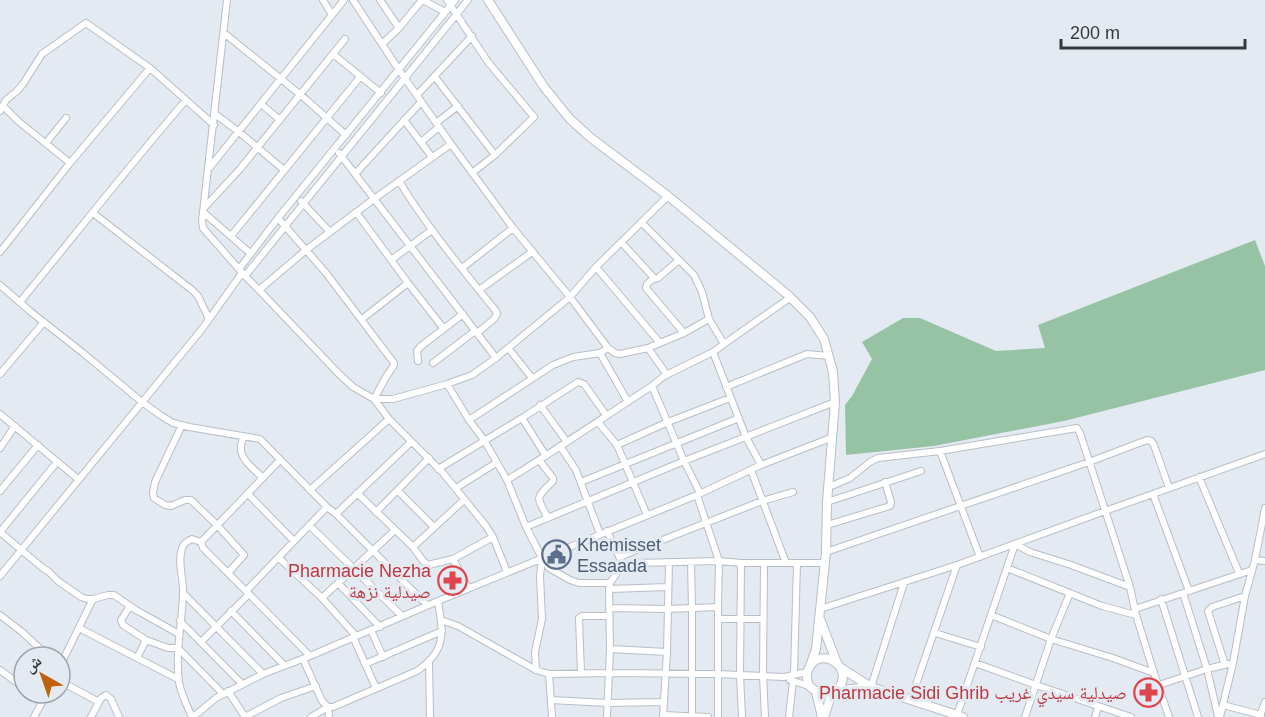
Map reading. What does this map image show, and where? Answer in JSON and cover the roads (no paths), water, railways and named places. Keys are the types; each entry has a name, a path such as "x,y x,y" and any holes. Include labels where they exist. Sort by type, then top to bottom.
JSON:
{"main road":[{"path":"488,0 544,87 564,113 591,138 668,196 791,297 814,322 824,339 833,372 835,402 827,502 826,552 816,649 808,669 807,679 823,717"},
{"path":"819,613 843,674 842,681 834,692 823,717"},
{"path":"808,669 814,662 826,658 871,687 960,716"},
{"path":"813,689 821,694 871,687"}],"street":[{"path":"228,0 203,228 242,273 339,374 353,387 374,399 389,419 456,488 493,537 507,572"},
{"path":"323,0 332,15"},
{"path":"209,168 344,0"},
{"path":"353,0 472,173 608,348 620,354 648,348 684,333 709,319"},
{"path":"380,0 399,28"},
{"path":"382,44 423,0 445,12"},
{"path":"0,576 209,319 242,273 285,225 468,0"},
{"path":"242,273 250,253 381,93 451,2"},
{"path":"451,2 488,62 534,117 495,155 472,173"},
{"path":"70,162 2,108 6,100 23,84 42,54 86,24 150,68 213,125"},
{"path":"224,33 300,94 346,135"},
{"path":"417,95 472,36"},
{"path":"204,210 258,148 345,39"},
{"path":"333,54 381,93"},
{"path":"0,252 70,162 150,68"},
{"path":"435,76 495,155"},
{"path":"231,236 360,77"},
{"path":"20,302 138,155 186,100"},
{"path":"355,174 421,102"},
{"path":"261,104 280,120"},
{"path":"420,142 458,106"},
{"path":"214,114 284,170"},
{"path":"46,143 66,118"},
{"path":"404,120 432,158"},
{"path":"260,290 306,250 451,144"},
{"path":"335,148 496,358"},
{"path":"399,181 432,230 497,314 494,319 433,363"},
{"path":"296,196 330,232"},
{"path":"374,399 393,399 472,375 509,349 570,297 596,267 668,196"},
{"path":"204,210 250,253"},
{"path":"356,212 444,329"},
{"path":"93,213 192,290 203,305 209,319"},
{"path":"278,218 326,273 394,363 374,399"},
{"path":"641,222 694,275 699,283 709,319 724,344"},
{"path":"462,268 513,228"},
{"path":"391,260 432,230"},
{"path":"622,243 654,278"},
{"path":"479,290 532,252"},
{"path":"679,260 658,278 654,278 646,288 684,333"},
{"path":"596,267 660,343"},
{"path":"362,319 408,283"},
{"path":"0,285 142,402 173,423 260,439 427,605"},
{"path":"507,480 564,445 667,375 713,352 791,297"},
{"path":"418,361 418,349 463,314"},
{"path":"0,374 44,322"},
{"path":"468,420 532,378 565,360 600,353 608,348"},
{"path":"648,348 667,375"},
{"path":"509,349 532,378"},
{"path":"713,352 746,437 761,465"},
{"path":"600,353 628,402"},
{"path":"726,387 807,354 829,356"},
{"path":"438,469 575,383 584,384 606,415"},
{"path":"447,384 507,480 526,527 549,567 579,583 668,587"},
{"path":"652,386 699,494 719,561 718,717"},
{"path":"617,445 730,398"},
{"path":"526,527 684,461 835,402"},
{"path":"540,405 572,462 600,534"},
{"path":"0,414 78,479"},
{"path":"522,418 546,456"},
{"path":"581,482 739,418"},
{"path":"310,490 389,419"},
{"path":"598,422 617,445 647,515"},
{"path":"182,425 155,482 154,498 171,506 184,500 191,500 217,525 244,555 228,573"},
{"path":"0,448 15,426"},
{"path":"829,487 850,478 874,459 940,451 1074,428 1079,430 1169,717"},
{"path":"201,542 192,539 185,543 181,559 183,593 178,679 192,717 225,692 263,674 699,494 832,436"},
{"path":"243,437 241,452 263,478"},
{"path":"826,552 1089,462 1142,441 1149,440 1154,445 1169,488"},
{"path":"336,514 411,442"},
{"path":"0,491 38,445"},
{"path":"940,451 980,557"},
{"path":"819,613 1265,454"},
{"path":"376,512 429,459"},
{"path":"201,542 280,460"},
{"path":"539,460 553,478 538,499 548,518"},
{"path":"57,462 0,532 58,581 81,597 93,599 111,595 179,634"},
{"path":"456,488 496,463"},
{"path":"751,470 786,563"},
{"path":"827,502 921,471"},
{"path":"1199,477 1239,573"},
{"path":"827,525 890,506 885,482"},
{"path":"398,491 434,527"},
{"path":"619,557 762,501 793,492"},
{"path":"357,493 413,547 428,565 453,559 493,537"},
{"path":"248,494 294,542"},
{"path":"1153,494 1186,592 1219,717"},
{"path":"413,547 464,500"},
{"path":"201,642 327,507"},
{"path":"1219,717 1233,663 1265,508"},
{"path":"309,525 402,616"},
{"path":"322,598 395,530"},
{"path":"608,531 624,567"},
{"path":"201,542 203,548 310,656"},
{"path":"960,716 975,663 1015,544"},
{"path":"1015,544 1030,552 1130,587"},
{"path":"279,558 322,598 354,636 376,688"},
{"path":"536,670 535,652 542,619 540,576 542,558"},
{"path":"453,559 468,588"},
{"path":"1255,560 1265,561"},
{"path":"607,717 610,649 609,586 619,570 636,563 669,562 824,564"},
{"path":"669,562 663,716 708,717"},
{"path":"691,562 692,716"},
{"path":"741,563 741,717"},
{"path":"764,563 765,717"},
{"path":"789,717 793,678 797,563"},
{"path":"911,699 957,565"},
{"path":"1007,568 1102,606 1135,612 1161,599 1252,570"},
{"path":"338,583 380,627"},
{"path":"871,687 904,583"},
{"path":"183,593 263,674"},
{"path":"1025,717 1051,639 1070,593"},
{"path":"1226,665 1208,611 1212,607 1245,596"},
{"path":"70,645 93,599"},
{"path":"1161,599 1198,717"},
{"path":"311,717 328,707 333,707 417,671 435,654 441,641 438,601"},
{"path":"130,606 121,623 146,640 168,648 178,648 225,692 245,717 281,698 316,686"},
{"path":"609,608 717,607"},
{"path":"231,611 284,665"},
{"path":"0,615 36,645"},
{"path":"991,615 1051,639 1113,658 1154,674"},
{"path":"581,673 579,618 608,616"},
{"path":"718,619 763,620"},
{"path":"441,620 458,626 536,670 549,674 763,675 793,678 813,689"},
{"path":"180,621 242,684"},
{"path":"79,628 178,679"},
{"path":"371,630 383,657"},
{"path":"365,664 442,631"},
{"path":"935,633 981,647"},
{"path":"137,658 146,640"},
{"path":"610,649 667,652"},
{"path":"303,659 322,701 328,707 329,717"},
{"path":"429,660 430,717"},
{"path":"975,663 1131,717"},
{"path":"1159,685 1233,663"},
{"path":"793,678 808,669"},
{"path":"549,674 552,717"},
{"path":"72,687 99,702"},
{"path":"91,717 103,696 108,695 119,717"},
{"path":"551,700 607,703 663,702"},
{"path":"1223,705 1260,716 1265,702"},
{"path":"1095,717 1098,707"}],"place":[{"name":"Khemisset Essaada","path":"556,555"},
{"name":"Pharmacie Nezha صيدلية نزهة","path":"452,581"},
{"name":"Pharmacie Sidi Ghrib صيدلية سيدي غريب","path":"1148,693"}]}
